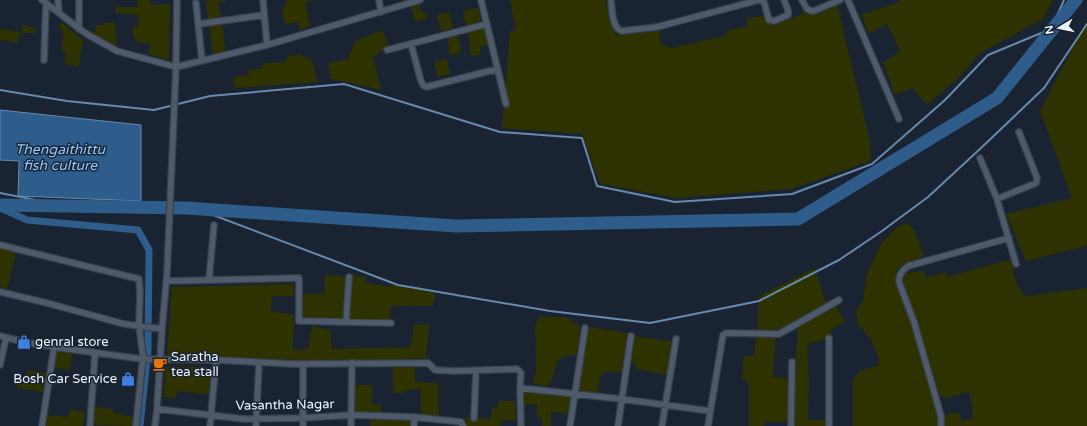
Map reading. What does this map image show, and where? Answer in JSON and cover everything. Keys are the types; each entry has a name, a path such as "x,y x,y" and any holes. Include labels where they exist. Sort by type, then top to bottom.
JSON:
{"street":[{"path":"58,0 59,13"},
{"path":"79,0 79,29"},
{"path":"155,426 158,360 167,281 176,67 177,0"},
{"path":"263,0 268,45"},
{"path":"380,0 381,12"},
{"path":"394,0 395,8"},
{"path":"44,2 79,29 117,51 176,67 268,45 420,0"},
{"path":"481,0 506,104"},
{"path":"611,0 616,27 622,31 657,27 745,2 762,0 764,2 769,20 774,21 788,15 788,10 784,0"},
{"path":"802,0 807,10 812,11 840,0"},
{"path":"848,0 899,119"},
{"path":"44,2 44,60"},
{"path":"196,3 202,61"},
{"path":"199,24 264,15"},
{"path":"387,50 487,24"},
{"path":"411,44 421,81 426,87 498,69"},
{"path":"997,199 1036,183 1037,178 1019,132"},
{"path":"980,158 997,199 1016,264"},
{"path":"209,280 214,225"},
{"path":"941,426 941,416 918,337 899,282 899,276 908,266 1009,238"},
{"path":"0,245 139,279 144,359 136,426"},
{"path":"346,322 350,277"},
{"path":"167,281 299,278 298,321 391,323"},
{"path":"0,292 124,324 162,329"},
{"path":"708,426 723,335 726,333 779,334 839,300"},
{"path":"570,426 585,328"},
{"path":"618,426 631,336"},
{"path":"0,365 3,337 54,347 158,360 216,360 303,364 428,363 435,370 476,371 517,369 521,373 520,426"},
{"path":"829,338 829,426"},
{"path":"662,426 664,405 676,339"},
{"path":"42,426 54,347"},
{"path":"90,426 95,353"},
{"path":"210,426 216,360"},
{"path":"791,426 792,362"},
{"path":"256,426 259,363"},
{"path":"351,426 352,363"},
{"path":"302,426 303,364"},
{"path":"474,418 476,371"},
{"path":"520,388 621,399 710,411"},
{"name":"Vasantha Nagar","path":"157,408 244,419 350,415 414,417 461,422 463,426"},
{"path":"414,417 414,426"}],"green space":[{"path":"137,0 151,0 151,5 170,4 169,60 148,54 150,44 135,41 132,27 139,26 138,15 115,13 116,7 138,7"},
{"path":"206,0 225,0 225,2 218,2 221,19 208,21"},
{"path":"287,0 315,0 305,2 310,26 300,30 297,22 285,24 282,12"},
{"path":"510,0 605,0 616,35 659,30 661,44 672,48 724,36 729,30 748,26 747,18 764,16 771,23 789,20 806,12 820,14 837,4 870,142 871,161 791,189 677,198 600,184 582,134 502,128 510,31 516,30"},
{"path":"899,0 1053,0 1043,19 980,53 958,78 927,105 913,88 895,95 883,63 900,51 887,24 869,34 861,15 900,2"},
{"path":"419,3 421,12 426,12 428,18 415,22 411,5"},
{"path":"478,7 481,22 466,26 463,11"},
{"path":"449,12 453,28 441,32 437,15"},
{"path":"1087,20 1087,246 1026,261 1006,214 1072,198 1040,111"},
{"path":"60,21 83,40 79,67 65,64 66,52 62,51 63,30 60,30"},
{"path":"115,22 117,48 89,34 89,31 95,32 96,25"},
{"path":"222,23 226,54 213,57 209,24"},
{"path":"23,24 34,28 36,33 19,33 18,43 0,40 0,29 22,32"},
{"path":"485,27 490,45 480,46 481,55 471,56 468,32"},
{"path":"383,30 388,46 373,57 381,90 331,79 328,63 348,59 355,41"},
{"path":"458,34 461,53 450,55 447,37"},
{"path":"300,54 312,60 318,82 235,88 234,77 249,75 248,70 262,69 263,63 285,62 288,56"},
{"path":"447,59 450,74 437,77 434,62"},
{"path":"907,223 915,231 923,254 919,260 904,263 896,271 897,282 912,323 940,426 853,426 853,380 859,372 879,365 878,355 871,340 858,324 856,311 863,301 866,278 880,245 897,227"},
{"path":"0,248 16,251 7,290 0,287"},
{"path":"1012,259 1014,274 1019,289 1027,296 1087,288 1087,426 944,426 945,416 951,413 959,413 962,421 972,419 973,411 969,392 947,398 940,396 903,283 904,274 924,271 926,278 945,272 947,277"},
{"path":"815,268 827,307 835,303 845,322 832,329 829,338 807,344 809,381 808,420 829,419 828,426 792,426 798,325 826,308 779,330 757,332 759,296"},
{"path":"325,274 346,277 348,274 365,277 366,283 390,287 392,284 435,293 433,306 391,306 390,322 300,320 301,294 324,294"},
{"path":"293,284 294,296 272,296 271,312 294,314 293,350 308,349 312,326 330,330 332,349 411,347 414,324 429,325 426,358 325,361 167,355 172,287"},
{"path":"539,317 565,317 580,326 576,355 566,356 558,360 552,379 548,386 533,384 536,369 535,325"},
{"path":"589,327 627,333 622,373 606,371 600,377 598,392 594,394 578,392"},
{"path":"631,336 671,341 667,375 636,369 636,364 629,362"},
{"path":"756,337 776,338 773,377 789,379 789,422 764,422 764,426 749,426 749,384 742,378 744,356 754,355"},
{"path":"54,349 72,352 70,370 52,368"},
{"path":"393,365 415,365 415,382 438,383 439,418 421,416 421,389 404,391 404,393 393,393"},
{"path":"166,367 212,367 209,395 178,391 176,398 163,397"},
{"path":"28,370 46,373 43,392 17,388 17,382 25,383 25,373 28,373"},
{"path":"352,385 372,385 372,404 381,405 381,415 352,414"},
{"path":"520,390 575,396 571,414 551,412 551,426 542,426 542,419 537,417 537,405 521,404"},
{"path":"499,401 515,401 516,420 500,421 500,426 463,426 464,418 491,419 492,408 497,408"},
{"path":"94,407 113,409 113,413 135,417 134,426 93,425"},
{"path":"69,410 85,412 83,426 45,426 47,415 68,417"},
{"path":"370,417 413,418 413,426 370,426"}],"water":[{"name":"Thengaithittu fish culture","path":"0,110 141,125 141,201 18,196 19,161 0,160"}],"waterway":[{"path":"0,90 67,101 154,110 210,96 344,84 500,132 582,138 597,186 675,202 792,194 872,164 945,100 988,55 1051,29 1064,0"},
{"path":"0,205 186,208 456,226 798,219 997,98 1076,0"},
{"path":"0,193 46,202 184,204 398,285 550,311 650,323 759,301 839,260 882,231 928,197 1044,88 1087,24"},
{"path":"0,208 27,220 138,230 149,250 148,350 140,426"}],"place":[{"name":"genral store","path":"24,342"},
{"name":"Saratha tea stall","path":"160,364"},
{"name":"Bosh Car Service","path":"128,379"}]}
